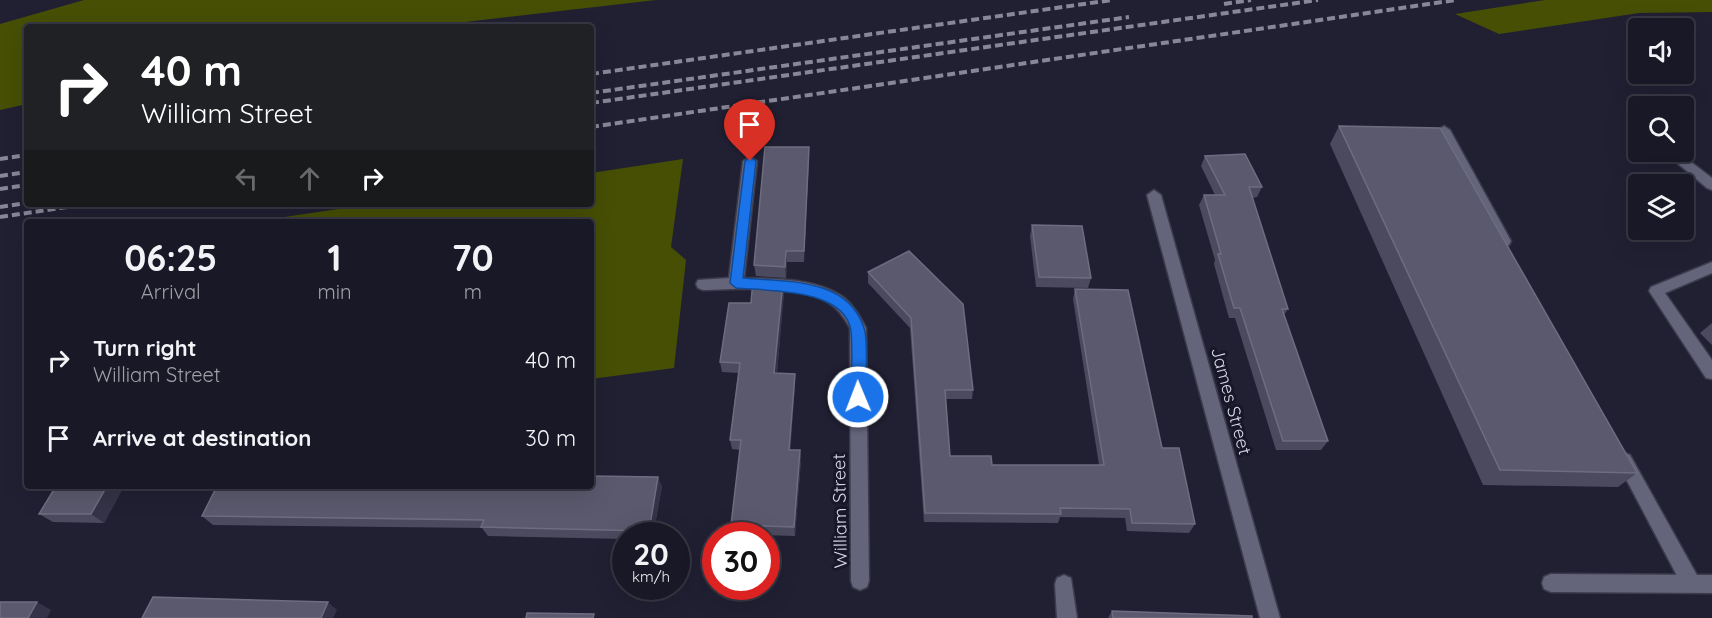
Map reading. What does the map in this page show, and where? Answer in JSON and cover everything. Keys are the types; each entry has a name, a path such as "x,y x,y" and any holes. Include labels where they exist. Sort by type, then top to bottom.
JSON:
{"street":[{"path":"1444,130 1511,254"},
{"path":"736,283 750,161"},
{"path":"1683,162 1712,185"},
{"name":"James Street","path":"1154,195 1270,618"},
{"path":"1712,267 1656,291 1712,373"},
{"name":"William Street","path":"703,284 736,283 816,290 836,300 858,328 860,580"},
{"path":"1618,450 1691,584"},
{"path":"1551,583 1712,584"},
{"path":"1064,584 1068,618"}],"green space":[{"path":"84,0 656,0 448,24 24,24 24,105 0,110 0,24"},
{"path":"1545,0 1712,0 1712,12 1639,13 1499,34 1455,14"},
{"path":"683,159 671,247 686,260 674,368 594,379 594,219 271,219 352,207 594,207 594,173"}],"building":[{"path":"1339,126 1440,128 1637,473 1500,470"},
{"path":"765,147 809,147 804,251 786,251 785,267 754,265"},
{"path":"1245,154 1262,187 1249,187 1288,309 1282,309 1328,441 1283,441 1240,308 1234,308 1218,254 1221,254 1204,195 1225,195 1205,156"},
{"path":"1032,225 1082,226 1091,278 1039,277"},
{"path":"909,251 963,304 973,390 945,390 950,456 991,456 992,465 1104,465 1075,289 1128,290 1162,448 1179,448 1195,524 1132,523 1130,509 1060,508 1061,514 925,513 911,318 868,272"},
{"path":"753,280 783,282 774,373 795,374 789,450 800,450 794,527 780,527 780,522 731,522 741,440 730,440 740,363 720,362 729,303 751,303"},
{"path":"594,476 658,477 650,522 612,522 612,530 481,527 484,520 202,516 216,489 594,489"},
{"path":"54,489 105,489 91,514 39,514"},
{"path":"153,597 328,602 321,618 142,618"},
{"path":"0,602 37,602 28,618 0,618"},
{"path":"1112,611 1252,616 1252,618 1113,618"},
{"path":"527,613 594,614 593,618 526,618"}],"railway":[{"path":"594,74 1112,0"},
{"path":"1224,4 1251,0"},
{"path":"594,103 1318,0"},
{"path":"594,127 1456,0"},
{"path":"594,93 1129,17"},
{"path":"0,159 24,155"},
{"path":"0,176 24,172"},
{"path":"0,189 24,185"},
{"path":"0,207 24,203"},
{"path":"0,217 67,207"}],"route":[{"path":"750,161 736,283 816,290 836,300 858,328 858,397"}]}
